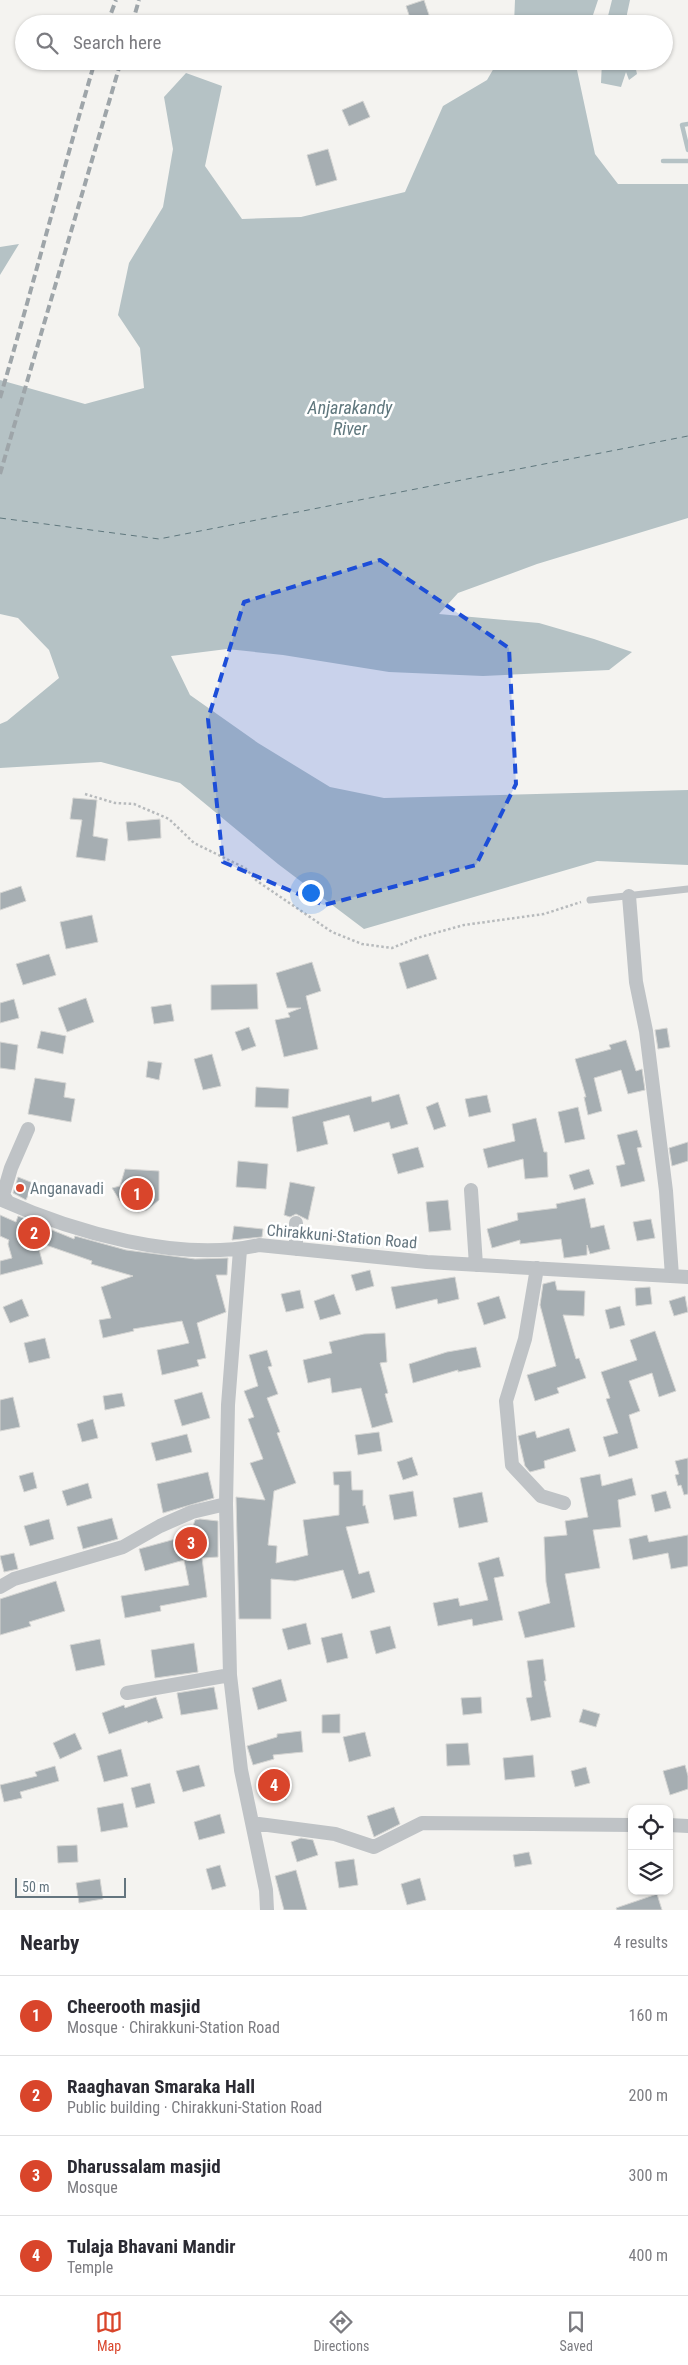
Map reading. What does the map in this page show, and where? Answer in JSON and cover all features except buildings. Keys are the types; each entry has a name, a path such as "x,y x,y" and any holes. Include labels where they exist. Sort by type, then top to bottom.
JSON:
{"street":[{"path":"629,896 636,982 646,1031 666,1191 672,1276"},
{"path":"4,1200 3,1195 11,1168 28,1129"},
{"path":"471,1190 476,1265"},
{"name":"Chirakkuni-Station Road","path":"4,1200 26,1211 108,1237 182,1251 240,1250 259,1245 362,1257 476,1265 537,1268 572,1264 688,1277"},
{"path":"296,1223 296,1249"},
{"path":"240,1250 228,1405 226,1504 230,1675 241,1770 266,1890 267,1910"},
{"path":"537,1268 525,1339 506,1401 512,1465 541,1496 564,1503"},
{"path":"0,1587 14,1579 123,1547 160,1526 192,1512 226,1504"},
{"path":"127,1693 230,1675"},
{"path":"252,1823 335,1834 374,1846 422,1823 628,1825"},
{"path":"673,1826 688,1826"}],"lane":[{"path":"590,900 688,889"}],"path":[{"path":"85,794 115,803 134,804 169,819 194,843 245,868 257,880 332,932 362,944 392,948 417,938 464,924 544,914 590,900"}],"highlighted area":[{"path":"380,560 509,648 516,784 476,865 324,905 223,862 208,719 244,602"}],"water":[{"path":"515,0 598,0 593,15 514,15"},
{"path":"612,0 630,0 627,15 608,15"},
{"name":"Anjarakandy River","path":"493,70 577,70 595,154 618,184 688,184 688,518 537,564 458,593 439,614 539,623 632,652 609,670 483,676 389,672 283,655 227,649 171,656 190,695 258,743 330,787 384,798 688,790 688,865 597,861 364,929 278,864 180,783 101,762 0,768 0,724 7,721 59,678 49,650 18,618 0,614 0,380 85,404 144,388 140,348 118,315 129,263 163,207 173,149 164,97 186,73 222,86 205,166 242,219 301,217 405,192 443,106 487,80"},
{"path":"602,70 636,70 637,74 629,80 626,72 621,87 601,83"},
{"path":"19,244 0,275 0,247"}],"waterway":[{"path":"688,124 682,125 688,150"},
{"path":"663,161 688,161"}],"ferry route":[{"path":"0,518 159,539 688,436"}],"railway":[{"path":"110,15 116,0"},
{"path":"135,15 139,0"},
{"path":"0,398 92,70"},
{"path":"0,474 118,70"}],"place":[{"name":"Anganavadi","path":"20,1188"},
{"name":"Cheerooth masjid","path":"137,1194"},
{"name":"Raaghavan Smaraka Hall","path":"34,1233"},
{"name":"Dharussalam masjid","path":"191,1543"},
{"name":"Tulaja Bhavani Mandir","path":"274,1785"}]}
